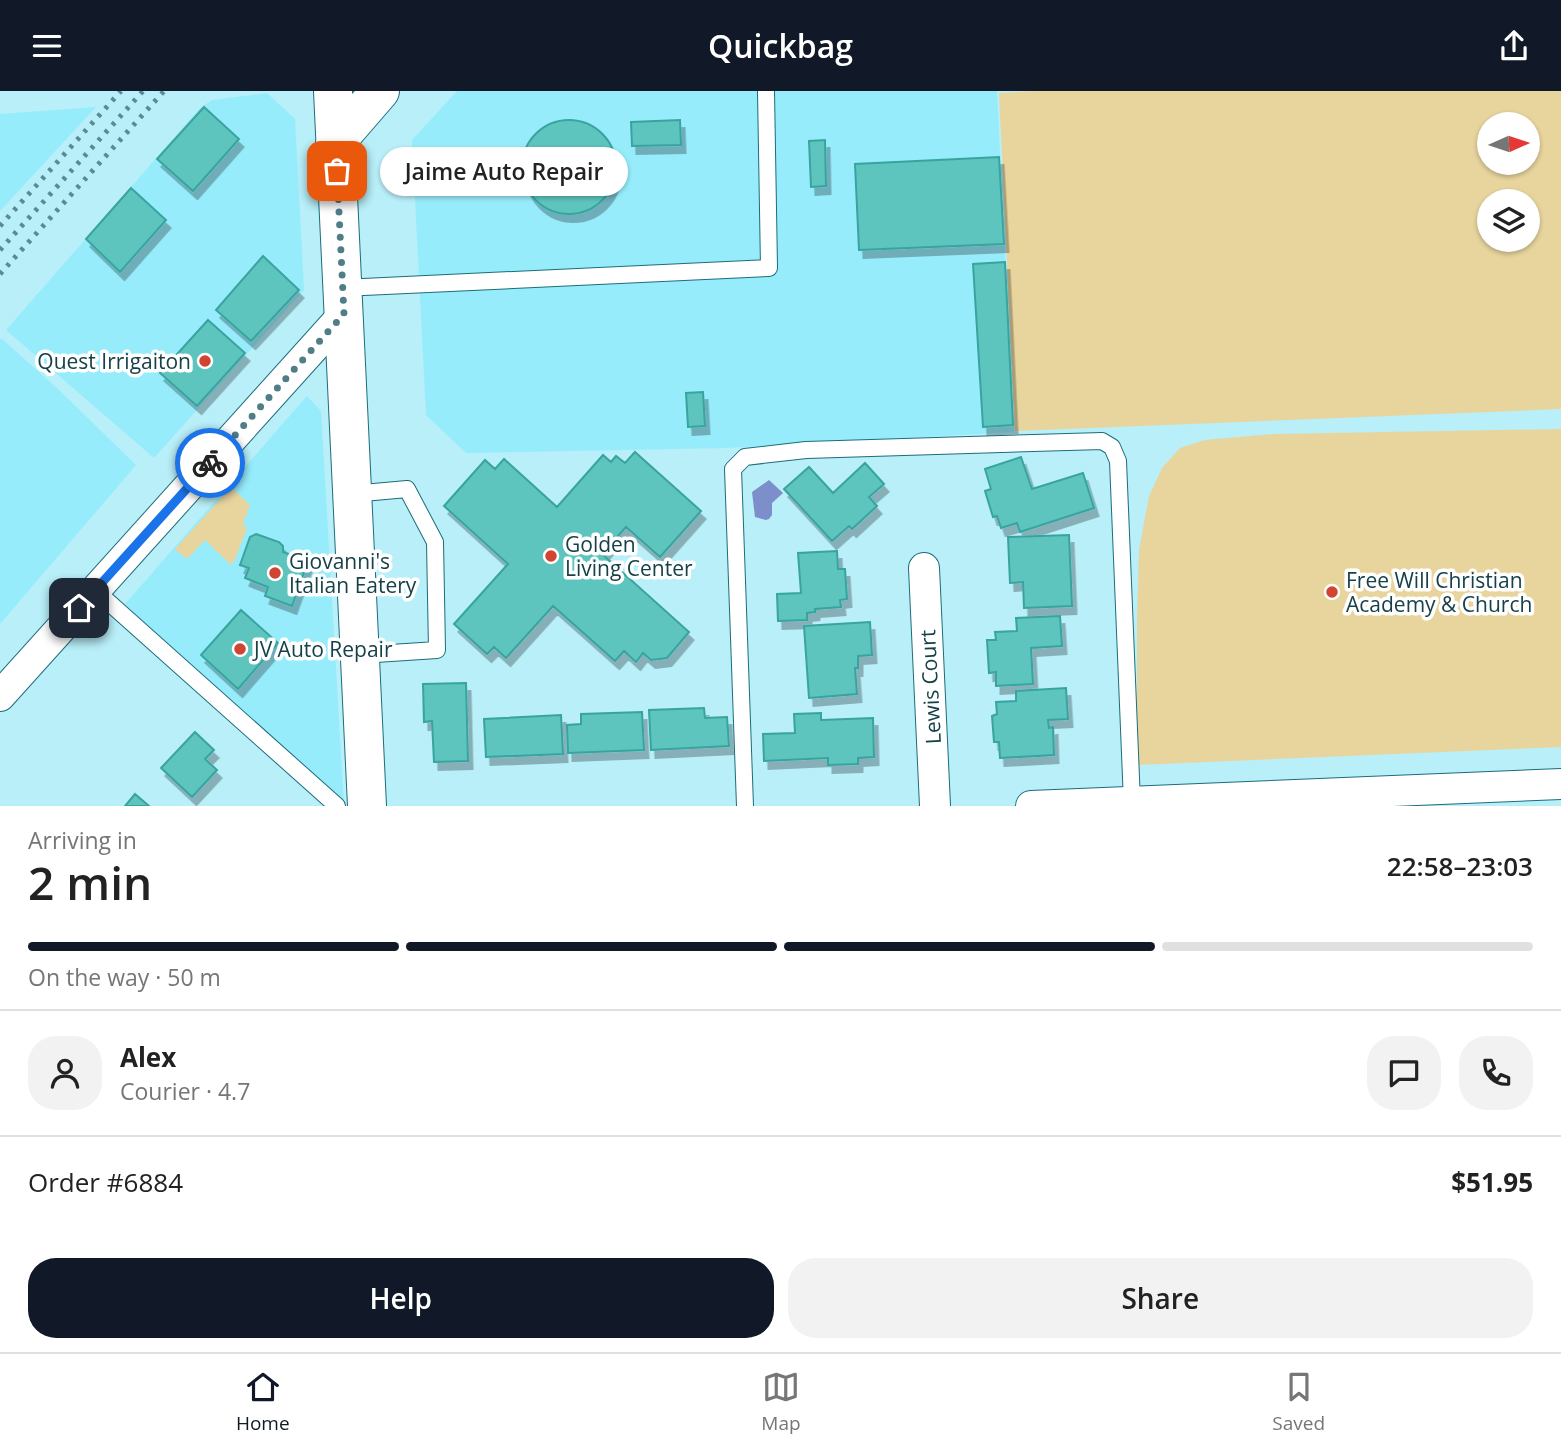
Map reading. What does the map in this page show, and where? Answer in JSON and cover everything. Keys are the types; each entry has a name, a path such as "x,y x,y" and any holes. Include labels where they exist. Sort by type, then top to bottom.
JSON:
{"street":[{"path":"333,91 367,806"},
{"path":"335,143 380,91"},
{"path":"0,696 95,590 343,301"},
{"name":"Lewis Court","path":"924,568 935,806"},
{"path":"1031,806 1498,796 1561,784"}],"lane":[{"path":"343,301 769,268 766,91"},
{"path":"745,806 733,469 745,457 806,450 1102,441 1112,447 1118,461 1125,803"},
{"path":"352,494 407,489 435,542 438,650 360,655"},
{"path":"95,590 337,806"}],"shaded area":[{"path":"457,91 997,91 1014,432 727,448 466,453 426,415 412,140"},
{"path":"1561,91 1561,409 1015,431 999,93"},
{"path":"267,93 295,119 304,290 154,458 6,330 200,108 212,100"},
{"path":"96,107 0,211 0,114"},
{"path":"1,338 136,465 0,624 0,340"},
{"path":"307,396 321,411 344,806 330,806 125,604"},
{"name":"Free Will Christian Academy & Church","path":"1561,429 1561,747 1137,765 1139,550 1149,496 1162,468 1180,448 1205,440 1273,434"},
{"path":"769,480 783,493 772,503 772,515 766,520 755,517 752,492"},
{"path":"231,487 250,505 243,524 247,528 234,562 230,564 205,540 188,558 184,557 175,549"}],"building":[{"path":"204,107 239,139 193,191 157,159"},
{"path":"569,120 587,123 602,134 613,149 616,167 613,185 602,200 587,211 569,214 551,211 536,200 525,185 522,167 525,149 536,134 551,123"},
{"path":"680,120 681,145 632,146 631,122"},
{"path":"825,140 826,186 811,187 809,141"},
{"path":"999,157 1004,244 859,250 855,164"},
{"path":"131,188 166,220 120,272 86,239"},
{"path":"263,256 299,290 251,341 216,310"},
{"path":"1005,262 1013,425 983,427 973,264"},
{"path":"208,320 245,353 197,406 160,373"},
{"path":"703,392 705,426 688,427 686,393"},
{"name":"Golden Living Center","path":"635,452 701,511 660,557 626,527 602,554 689,632 667,658 651,660 643,653 636,662 624,651 615,661 553,606 506,658 494,647 487,654 454,624 508,564 444,506 485,460 495,469 504,459 557,507 603,455 611,462 616,456 625,463"},
{"path":"1021,457 1032,489 1083,473 1094,508 1020,532 1017,523 1001,528 997,516 993,517 985,491 991,489 985,469"},
{"path":"865,463 884,484 869,497 877,506 852,529 849,526 832,541 784,489 809,467 833,493"},
{"name":"Giovanni's Italian Eatery","path":"256,534 279,542 283,546 283,552 308,561 292,606 265,596 268,587 245,578 249,568 240,565 250,537"},
{"path":"1069,535 1072,606 1024,608 1023,582 1010,583 1008,537"},
{"path":"837,551 838,569 845,569 847,599 840,600 841,607 815,609 815,612 807,613 807,620 778,621 777,594 801,593 798,553"},
{"name":"JV Auto Repair","path":"241,610 278,643 238,689 201,655"},
{"path":"1060,616 1062,646 1031,648 1033,684 996,686 996,672 989,673 987,640 996,640 995,632 1017,631 1016,618"},
{"path":"870,622 872,655 858,656 858,668 855,668 857,694 809,698 804,626"},
{"path":"466,683 468,761 434,762 432,721 424,722 423,684"},
{"path":"1066,688 1068,719 1048,720 1049,728 1053,727 1054,755 1000,758 999,742 994,742 992,716 997,714 996,702 1016,701 1016,691"},
{"path":"704,708 705,718 727,717 729,746 651,750 649,710"},
{"path":"642,712 644,750 568,753 567,725 581,724 581,714"},
{"path":"821,713 821,720 873,718 874,757 858,758 858,764 828,765 828,758 764,761 763,734 795,733 794,714"},
{"path":"561,715 563,754 486,757 484,719"},
{"path":"195,732 214,750 205,759 217,770 192,797 161,768"},
{"path":"135,794 149,806 125,806"}],"railway":[{"path":"0,226 121,91"},
{"path":"0,250 143,91"},
{"path":"0,274 164,91"}],"way so far":[{"path":"210,463 344,314 337,171"}],"place":[{"name":"Jaime Auto Repair","path":"337,171"},
{"name":"Quest Irrigaiton","path":"205,361"},
{"name":"Golden Living Center","path":"551,556"},
{"name":"Giovanni's Italian Eatery","path":"275,573"},
{"name":"Free Will Christian Academy & Church","path":"1332,592"},
{"name":"JV Auto Repair","path":"240,649"}],"route":[{"path":"79,608 210,463"}]}
